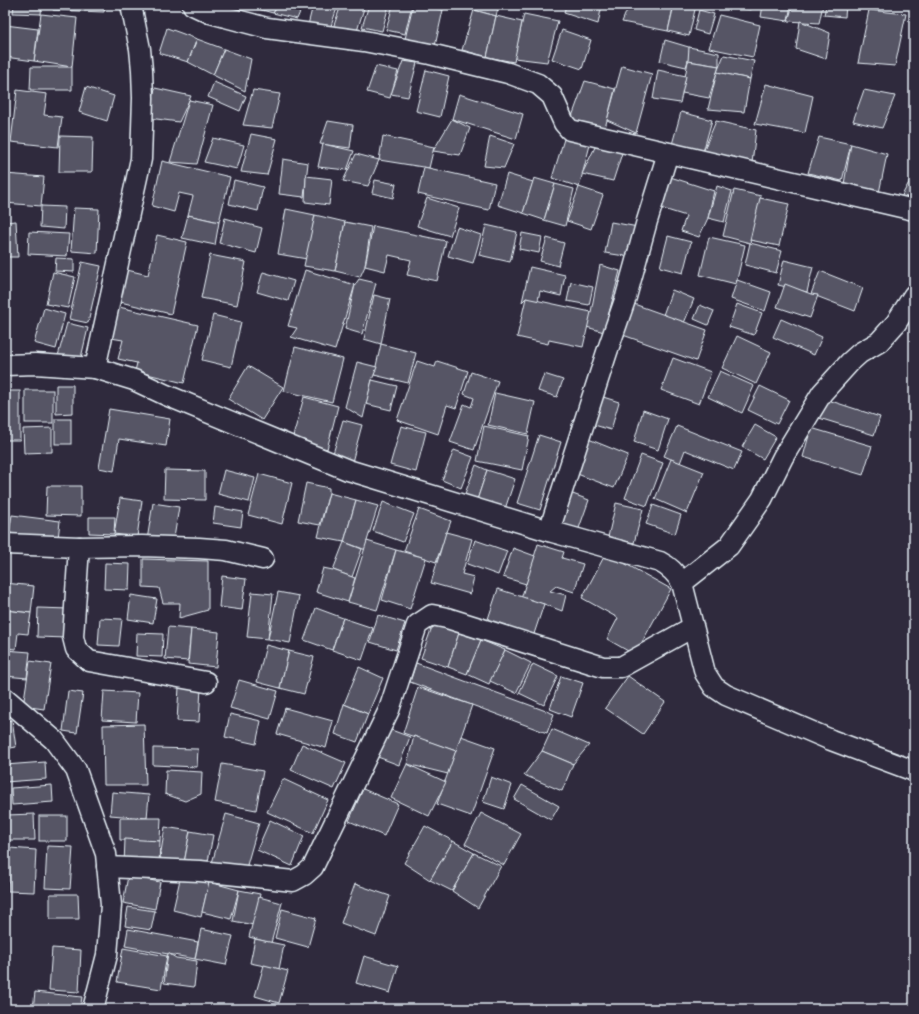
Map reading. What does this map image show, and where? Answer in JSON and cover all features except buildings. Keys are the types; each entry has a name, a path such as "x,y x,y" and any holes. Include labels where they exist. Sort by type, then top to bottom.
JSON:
{"street":[{"path":"95,368 142,159 142,70 140,49 130,5"},
{"path":"193,5 210,13 267,28 364,41 430,54 508,73 538,84 552,96 564,123 570,130 914,210"},
{"path":"549,531 626,297 668,153"},
{"path":"682,583 729,546 762,499 783,457 822,394 850,362 860,353 879,342 896,323 914,295"},
{"path":"5,365 35,364 95,368 134,380 166,395 348,470 549,531 660,562 670,567 682,583 708,679 714,687 726,695 830,740 914,771"},
{"path":"5,544 79,547 142,546 199,548 226,550 263,559"},
{"path":"79,547 73,637 76,649 89,661 206,682"},
{"path":"107,867 200,871 293,881 304,875 313,867 389,710 418,625 432,615 447,618 603,667 621,667 694,627"},
{"path":"5,698 54,740 76,770 106,854 111,905 107,955 93,1009"}]}
